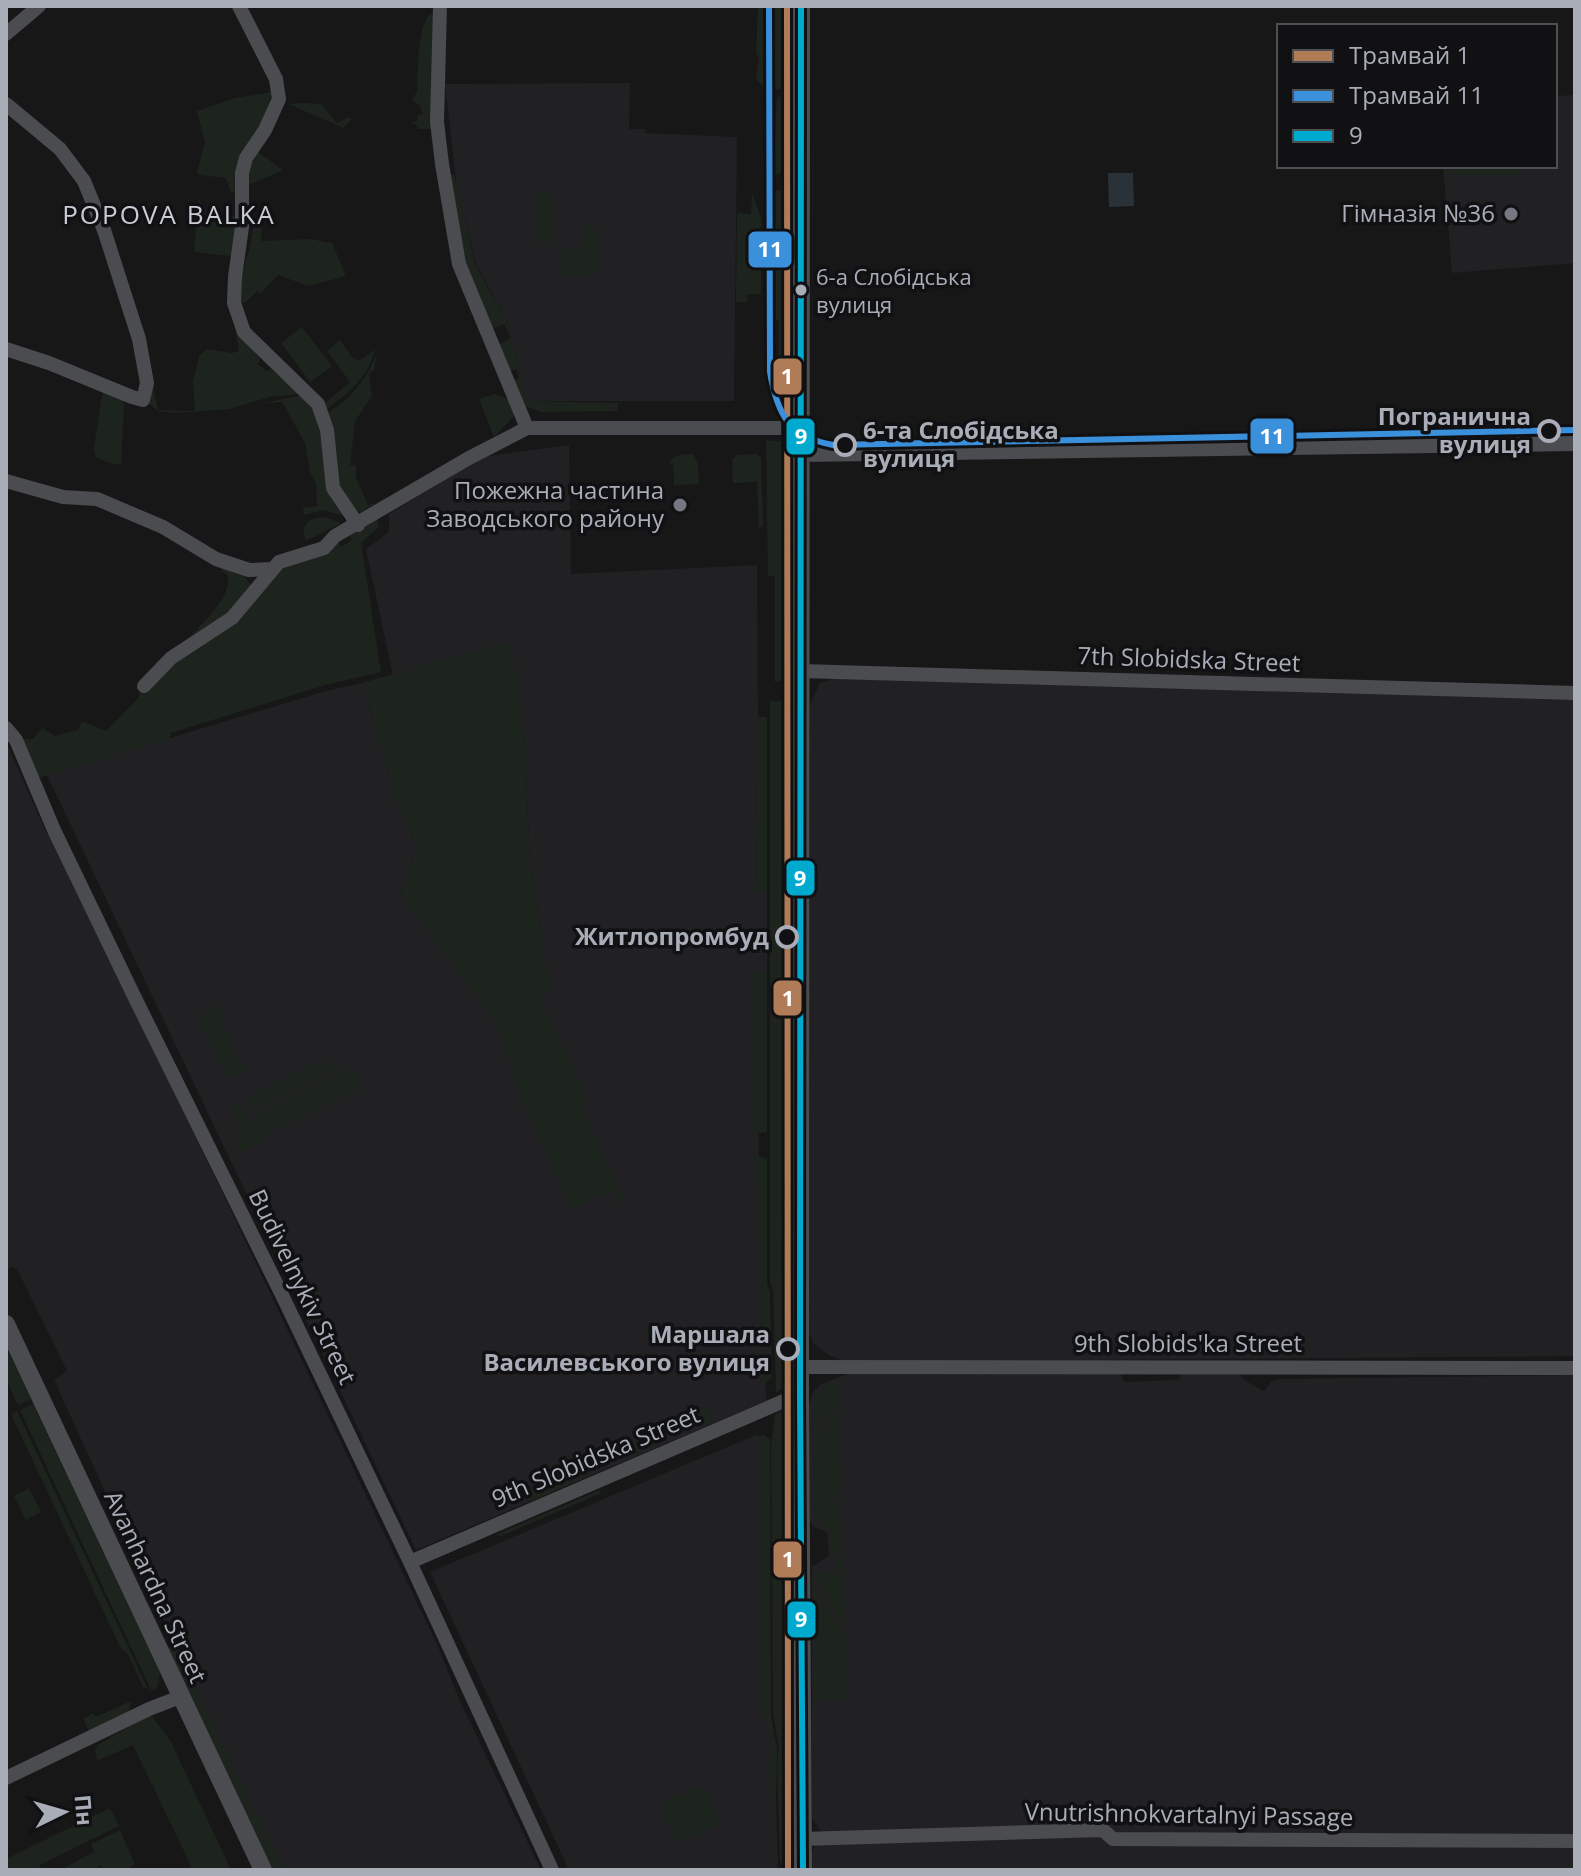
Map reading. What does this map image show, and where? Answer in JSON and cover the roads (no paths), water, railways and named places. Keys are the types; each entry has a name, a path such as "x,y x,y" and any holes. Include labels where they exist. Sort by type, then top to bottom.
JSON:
{"street":[{"path":"6,34 39,6"},
{"path":"239,6 266,56 279,94 274,113 246,158 242,173 243,223 234,303 244,332 318,404 327,430 333,488 358,525"},
{"path":"440,6 437,122 458,259 527,428"},
{"path":"801,6 800,1394 803,1870"},
{"path":"6,104 60,149 84,181 104,230 139,339 147,383 143,400 40,359 6,349"},
{"path":"144,686 171,658 232,618 279,562 324,548 334,538 469,458 527,428 802,428"},
{"path":"802,453 1575,442"},
{"path":"6,481 58,496 97,499 163,527 216,559 249,570 273,569"},
{"name":"7th Slobidska Street","path":"801,671 1575,693"},
{"name":"Budivelnykiv Street","path":"6,728 16,740 54,830 410,1562 552,1870"},
{"name":"Avanhardna Street","path":"6,1324 263,1870"},
{"name":"9th Slobids'ka Street","path":"801,1367 1575,1368"},
{"name":"9th Slobidska Street","path":"410,1562 800,1394"},
{"path":"7,1776 180,1697"},
{"name":"Vnutrishnokvartalnyi Passage","path":"802,1839 1103,1830 1113,1839 1575,1841"}],"tram line":[{"name":"11","path":"769,6 770,372 781,411 806,436 833,445 1575,430"},
{"name":"1","path":"787,6 788,1870"}],"place":[{"name":"Гімназія №36","path":"1511,214"},
{"name":"6-а Слобідська вулиця","path":"801,290"},
{"name":"Погранична вулиця","path":"1549,431"},
{"name":"6-та Слобідська вулиця","path":"845,445"},
{"name":"Пожежна частина Заводського району","path":"680,505"},
{"name":"Житлопромбуд","path":"787,937"},
{"name":"Маршала Василевського вулиця","path":"788,1349"}],"district":[{"name":"POPOVA BALKA","path":"169,215"}]}
